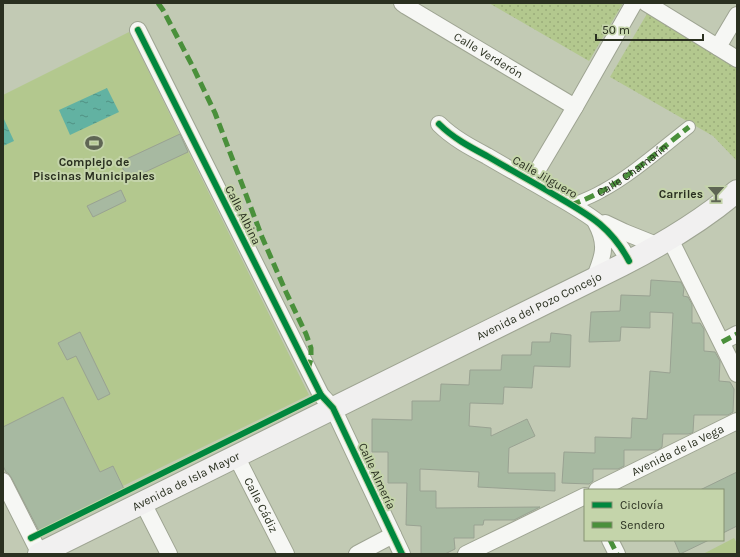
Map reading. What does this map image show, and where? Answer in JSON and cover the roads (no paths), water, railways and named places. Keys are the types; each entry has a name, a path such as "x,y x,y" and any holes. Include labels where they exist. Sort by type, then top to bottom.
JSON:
{"main road":[{"name":"Avenida del Pozo Concejo","path":"332,408 594,279 665,242 715,209 737,191"},
{"name":"Avenida de Isla Mayor","path":"46,553 332,408"}],"street":[{"name":"Calle Verderón","path":"402,3 575,107"},
{"path":"531,181 634,3"},
{"path":"646,3 737,59"},
{"path":"718,47 737,15"},
{"name":"Calle Albina","path":"138,30 321,395 332,408"},
{"name":"Calle Jilguero","path":"439,124 454,137 593,218 606,228 619,244 629,261"},
{"name":"Calle Chamarín","path":"571,204 613,185 689,127"},
{"path":"593,218 624,232 665,242 722,342 737,374"},
{"path":"593,218 601,234 603,246 602,255 594,279"},
{"path":"722,342 737,334"},
{"name":"Calle Almería","path":"332,408 402,554"},
{"name":"Avenida de la Vega","path":"599,489 737,421"},
{"name":"Calle Cádiz","path":"236,456 286,554"},
{"path":"3,481 46,553"},
{"path":"466,554 584,496"},
{"path":"142,503 168,554"},
{"path":"357,554 393,536"},
{"path":"610,541 617,554"}],"water":[{"path":"107,88 119,112 70,135 59,110"},
{"path":"3,117 14,141 3,146"}],"place":[{"name":"Complejo de Piscinas Municipales","path":"94,143"},
{"name":"Carriles","path":"716,194"}]}
